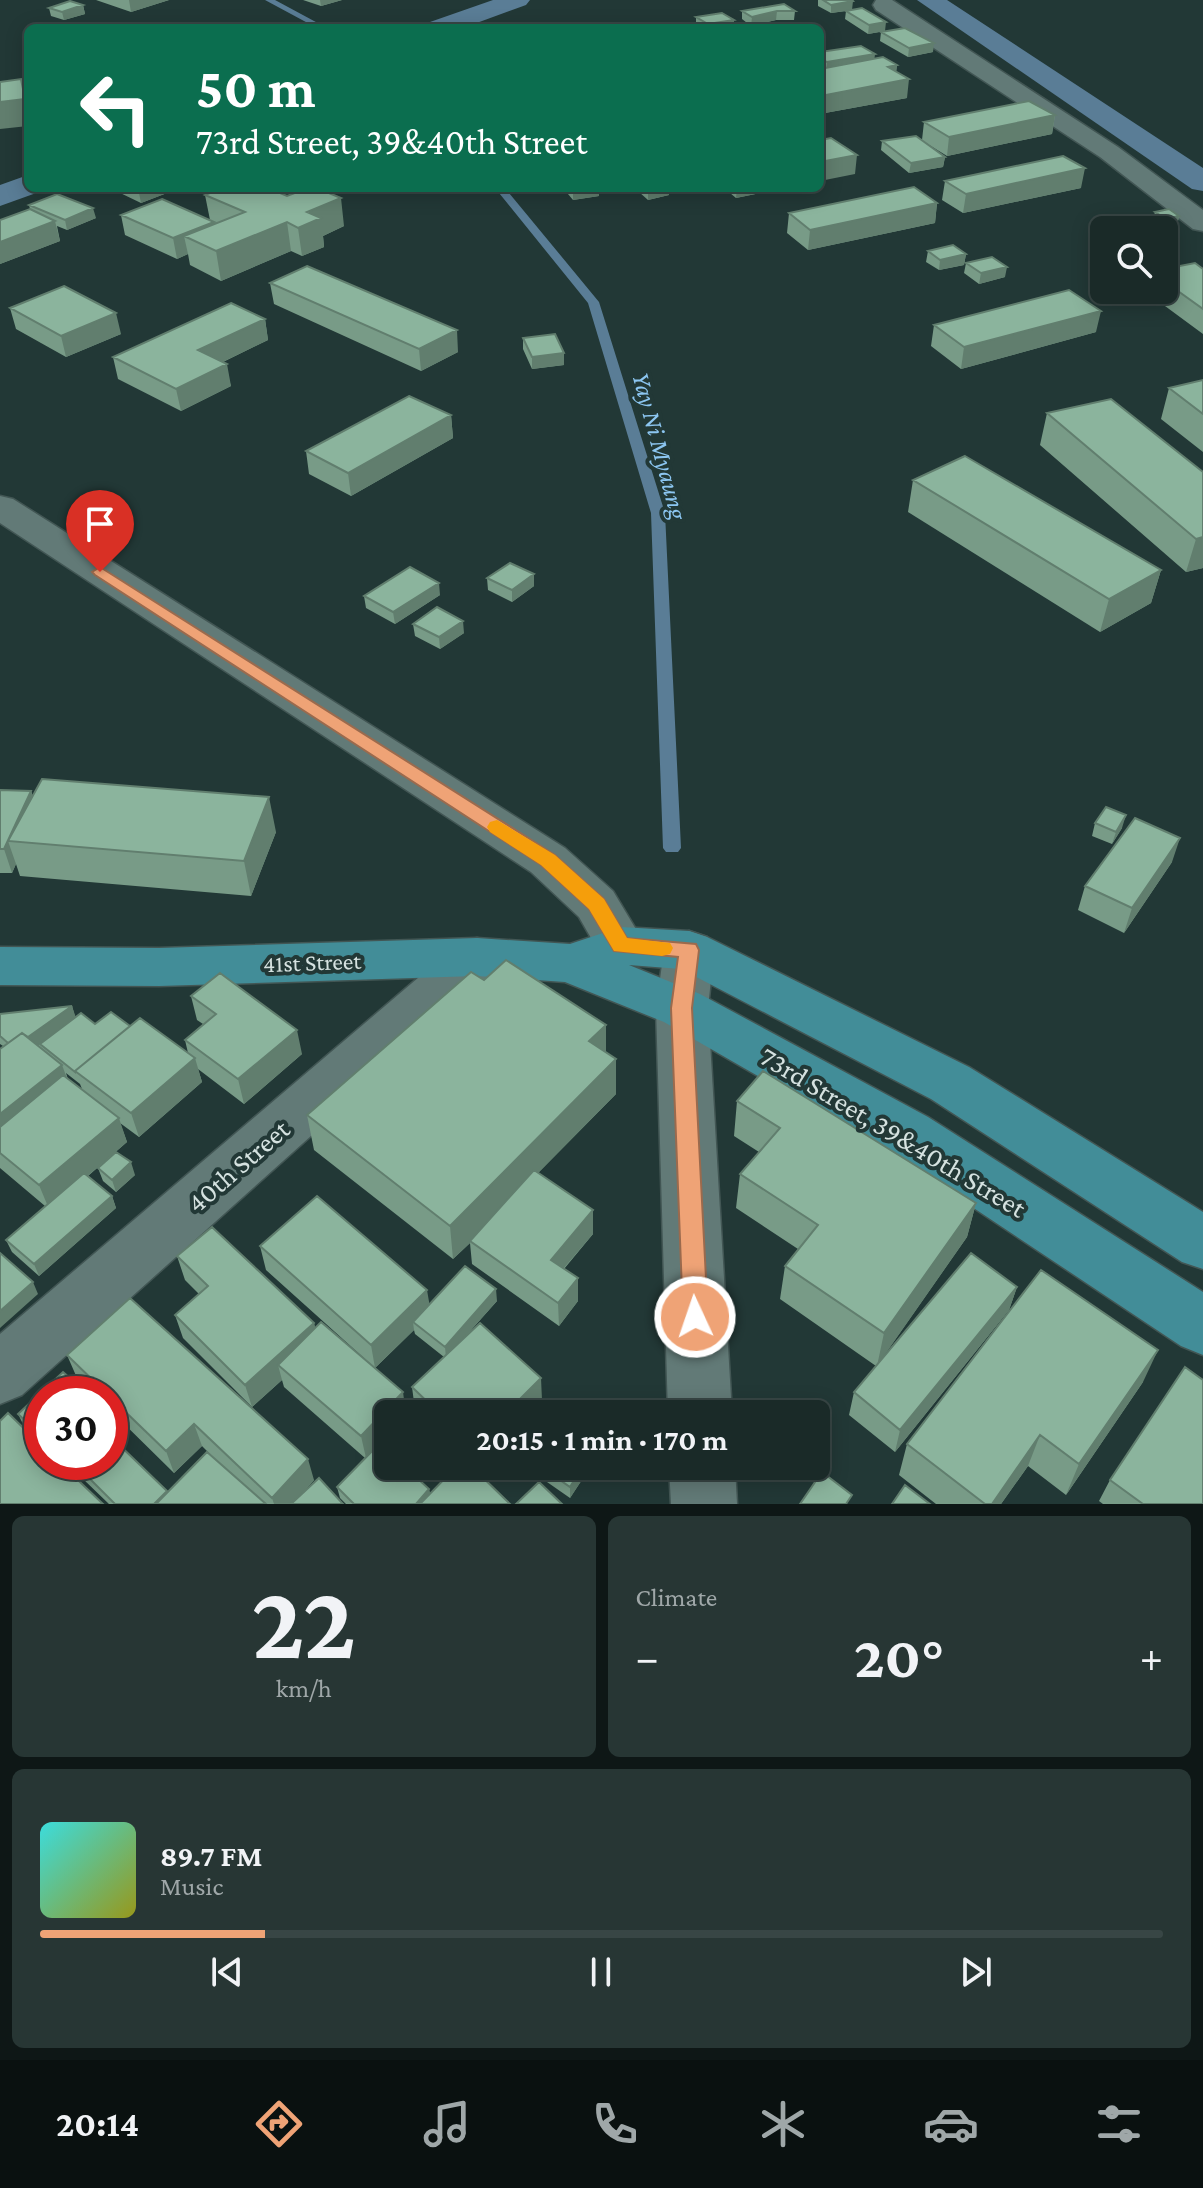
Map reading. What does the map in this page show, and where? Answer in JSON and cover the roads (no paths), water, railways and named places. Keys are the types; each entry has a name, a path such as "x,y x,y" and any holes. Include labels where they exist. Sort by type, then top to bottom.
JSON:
{"main road":[{"path":"621,946 689,950 950,1083 1203,1243"},
{"name":"41st Street","path":"0,966 159,967 477,957 570,963 621,946"},
{"name":"73rd Street, 39&40th Street","path":"570,963 682,1008 908,1134 1203,1326"},
{"path":"908,1134 950,1083"}],"street":[{"path":"884,5 1109,152 1203,223"},
{"path":"0,507 548,860 596,904 621,946"},
{"path":"689,950 682,1008 699,1400"},
{"name":"40th Street","path":"0,1374 477,957"},
{"path":"703,1480 704,1504"}],"waterway":[{"name":"Yay Ni Myaung","path":"269,0 315,24"},
{"path":"450,24 517,0"},
{"path":"930,0 1203,182"},
{"path":"0,196 24,187"},
{"name":"Yay Ni Myaung","path":"503,192 593,302 658,513 672,848"}]}
